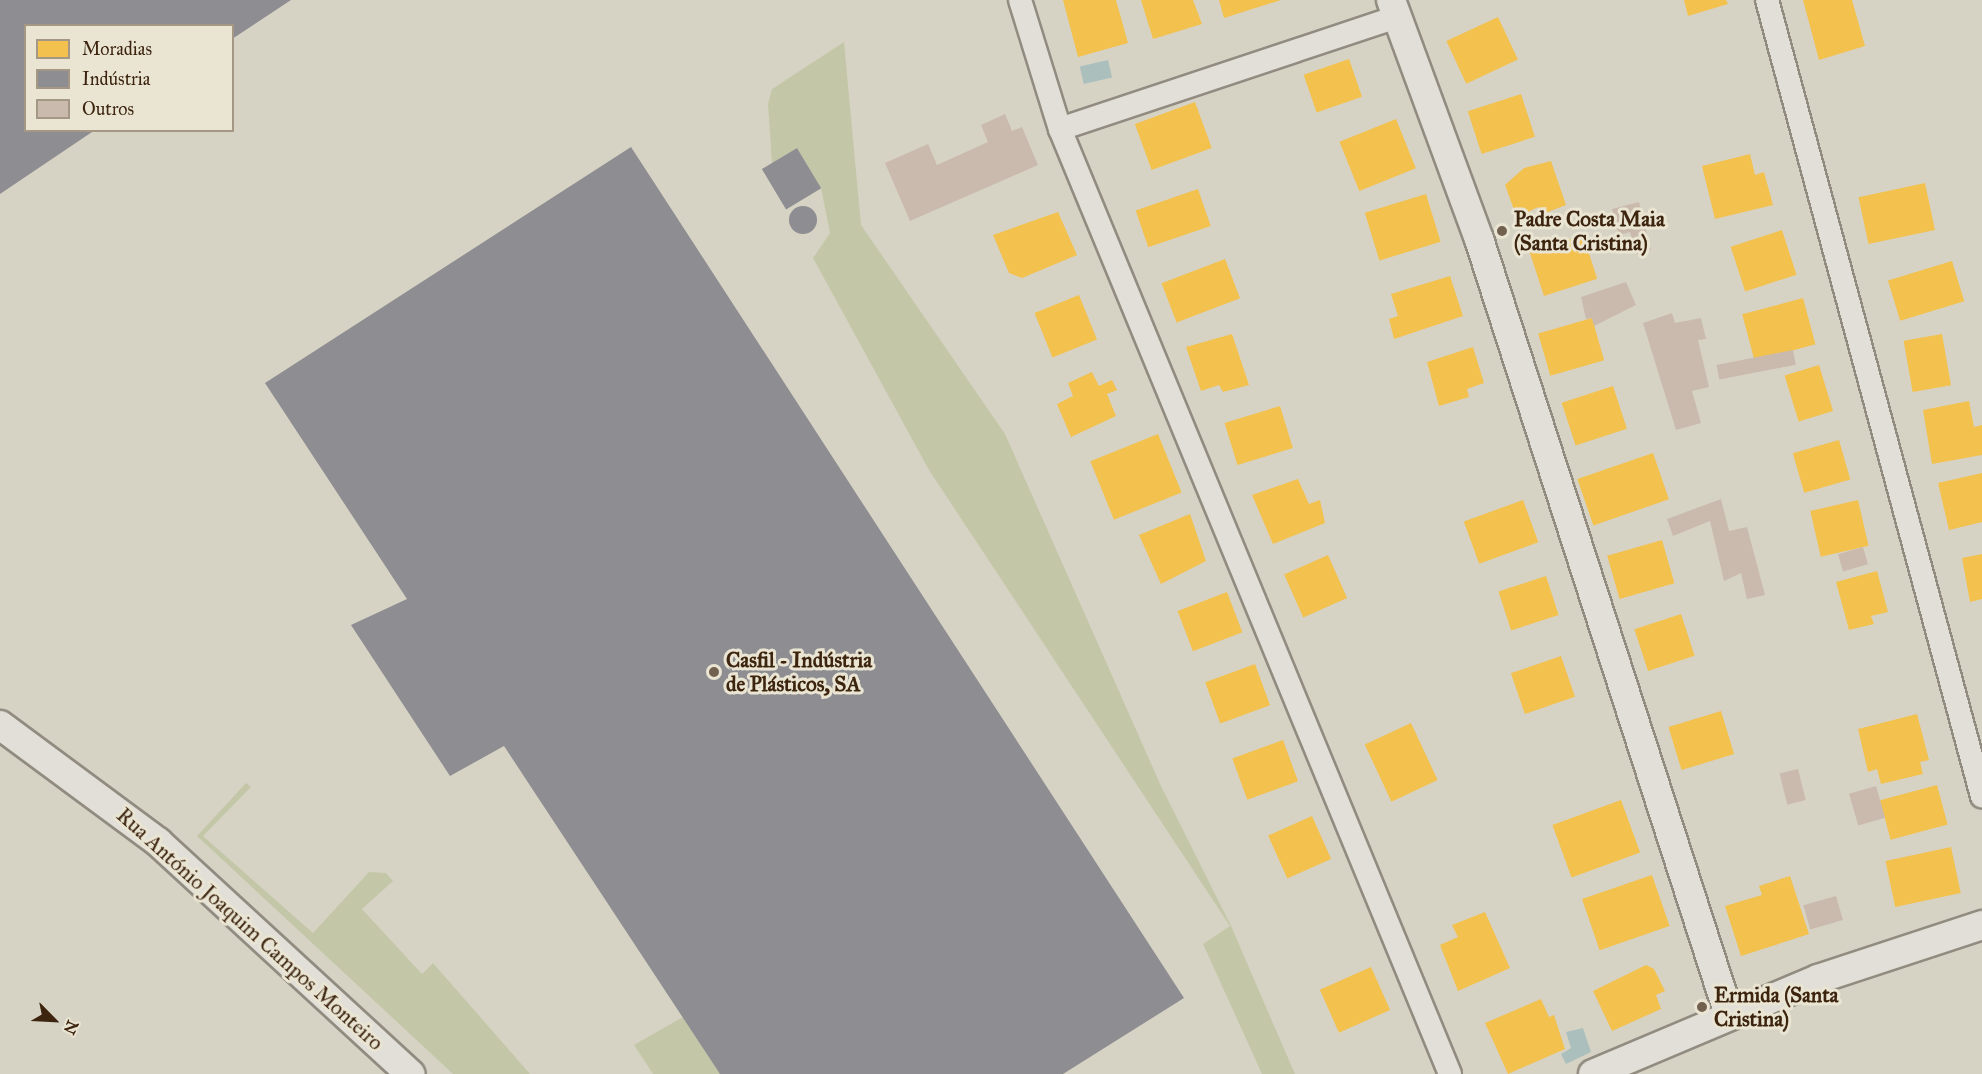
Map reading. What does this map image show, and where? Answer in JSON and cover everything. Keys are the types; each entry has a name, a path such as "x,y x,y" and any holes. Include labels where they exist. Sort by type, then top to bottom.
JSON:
{"street":[{"path":"1020,0 1060,129 1450,1074"},
{"path":"1767,0 1982,796"},
{"path":"1060,129 1393,8 1479,239 1729,1015"},
{"name":"Rua António Joaquim Campos Monteiro","path":"0,725 149,834 410,1074"},
{"path":"1593,1074 1729,1015 1982,925"}],"green space":[{"path":"844,42 861,225 1005,434 1161,786 1231,926 1295,1074 1262,1074 1203,944 1230,926 929,470 813,258 830,233 821,188 797,148 772,163 768,104 772,89"},
{"path":"246,783 251,787 203,836 313,933 369,872 386,873 393,881 362,909 422,974 433,963 530,1074 453,1074 197,836"},
{"path":"683,1017 720,1074 653,1074 634,1045"}],"shaded area":[{"path":"1108,60 1112,78 1084,84 1080,67"},
{"path":"1583,1028 1591,1052 1566,1064 1561,1054 1571,1048 1566,1032"}],"building: Moradias":[{"path":"1063,0 1116,0 1128,43 1078,57"},
{"path":"1141,0 1193,0 1202,24 1153,39"},
{"path":"1219,0 1281,0 1224,18"},
{"path":"1684,0 1726,0 1728,4 1688,16"},
{"path":"1803,0 1852,0 1865,46 1819,60"},
{"path":"1498,17 1518,60 1466,84 1446,41"},
{"path":"1349,59 1362,97 1317,112 1304,75"},
{"path":"1521,94 1535,137 1482,154 1468,111"},
{"path":"1195,102 1212,148 1152,170 1135,124"},
{"path":"1396,119 1416,168 1359,191 1339,142"},
{"path":"1750,154 1755,175 1764,172 1773,205 1715,219 1702,166"},
{"path":"1551,161 1566,205 1540,215 1538,207 1517,218 1505,185 1524,168"},
{"path":"1925,183 1935,230 1868,244 1858,197"},
{"path":"1198,189 1211,226 1148,247 1136,210"},
{"path":"1426,194 1441,242 1379,261 1365,213"},
{"path":"1058,212 1077,255 1022,278 1009,273 993,235"},
{"path":"1782,230 1797,275 1745,291 1731,247"},
{"path":"1583,235 1597,279 1544,296 1530,252"},
{"path":"1225,259 1240,298 1177,323 1162,283"},
{"path":"1952,261 1964,301 1900,321 1888,281"},
{"path":"1450,276 1463,316 1394,339 1389,319 1398,316 1391,294"},
{"path":"1079,295 1097,340 1052,357 1034,313"},
{"path":"1803,298 1815,344 1755,361 1742,314"},
{"path":"1592,318 1604,360 1550,376 1538,333"},
{"path":"1232,334 1249,385 1223,392 1219,385 1201,391 1186,347"},
{"path":"1942,334 1951,385 1913,392 1904,341"},
{"path":"1473,347 1484,383 1467,389 1469,397 1439,406 1427,362"},
{"path":"1819,365 1833,411 1799,421 1785,376"},
{"path":"1092,372 1099,386 1112,380 1117,390 1107,394 1116,416 1071,437 1057,404 1073,396 1068,383"},
{"path":"1613,386 1627,429 1576,445 1562,403"},
{"path":"1969,401 1974,427 1982,425 1982,455 1932,464 1923,410"},
{"path":"1280,406 1293,448 1237,465 1225,423"},
{"path":"1158,434 1182,492 1114,520 1090,461"},
{"path":"1839,440 1850,479 1804,493 1793,453"},
{"path":"1653,453 1669,499 1593,525 1577,479"},
{"path":"1982,473 1982,522 1949,530 1938,483"},
{"path":"1298,479 1309,504 1320,500 1325,523 1273,544 1252,495"},
{"path":"1523,500 1538,542 1479,564 1464,522"},
{"path":"1858,500 1869,546 1821,557 1810,511"},
{"path":"1190,514 1206,561 1161,584 1139,535"},
{"path":"1662,540 1674,583 1620,599 1607,556"},
{"path":"1982,554 1982,599 1970,602 1962,558"},
{"path":"1328,555 1347,598 1303,617 1284,575"},
{"path":"1877,571 1888,612 1871,616 1874,624 1849,630 1836,582"},
{"path":"1546,576 1559,615 1511,630 1498,591"},
{"path":"1227,592 1242,632 1193,651 1178,611"},
{"path":"1681,614 1695,656 1648,671 1634,629"},
{"path":"1561,656 1575,697 1525,714 1511,673"},
{"path":"1255,664 1270,705 1220,723 1205,682"},
{"path":"1721,711 1734,754 1682,770 1668,727"},
{"path":"1917,714 1929,760 1920,762 1923,774 1881,784 1877,769 1868,772 1858,729"},
{"path":"1411,723 1438,780 1391,802 1365,745"},
{"path":"1283,740 1298,781 1247,800 1232,758"},
{"path":"1937,785 1948,825 1891,840 1880,800"},
{"path":"1621,800 1640,853 1572,878 1552,825"},
{"path":"1312,816 1331,859 1287,878 1268,836"},
{"path":"1951,847 1961,893 1895,907 1885,861"},
{"path":"1652,875 1670,926 1600,950 1582,899"},
{"path":"1790,876 1809,934 1741,956 1725,906 1762,895 1759,886"},
{"path":"1485,912 1510,968 1458,991 1440,945 1458,937 1452,925"},
{"path":"1646,965 1654,969 1665,991 1656,995 1661,1009 1612,1031 1593,991"},
{"path":"1371,967 1390,1010 1339,1033 1320,990"},
{"path":"1541,999 1549,1017 1554,1015 1565,1049 1508,1074 1485,1023"}],"building: Indústria":[{"path":"0,0 291,0 234,38 234,24 24,24 24,132 92,132 0,194"},
{"name":"Casfil - Indústria de Plásticos, SA","path":"631,147 1184,998 1063,1074 720,1074 504,746 450,776 351,625 407,599 265,383"},
{"path":"797,148 821,188 786,209 762,169"},
{"path":"803,206 813,210 817,220 813,230 803,234 793,230 789,220 793,210"}],"building: Outros":[{"path":"1005,114 1012,131 1022,127 1038,165 910,221 885,163 928,144 937,165 988,142 981,125"},
{"path":"1639,202 1651,250 1636,254 1630,232 1619,235 1612,209"},
{"path":"1626,282 1636,305 1594,326 1592,318 1586,319 1581,297"},
{"path":"1672,313 1675,323 1701,318 1706,339 1698,340 1709,387 1692,391 1701,423 1676,430 1643,323"},
{"path":"1793,350 1796,365 1719,380 1716,365"},
{"path":"1721,499 1729,531 1747,527 1765,595 1747,599 1741,573 1724,581 1710,521 1673,536 1667,519"},
{"path":"1863,547 1868,564 1843,571 1838,554"},
{"path":"1798,769 1806,800 1787,805 1780,774"},
{"path":"1876,786 1885,818 1858,825 1849,794"},
{"path":"1836,896 1843,920 1810,929 1803,905"}],"place":[{"name":"Padre Costa Maia (Santa Cristina)","path":"1502,231"},
{"name":"Casfil - Indústria de Plásticos, SA","path":"714,672"},
{"name":"Ermida (Santa Cristina)","path":"1702,1007"}]}
